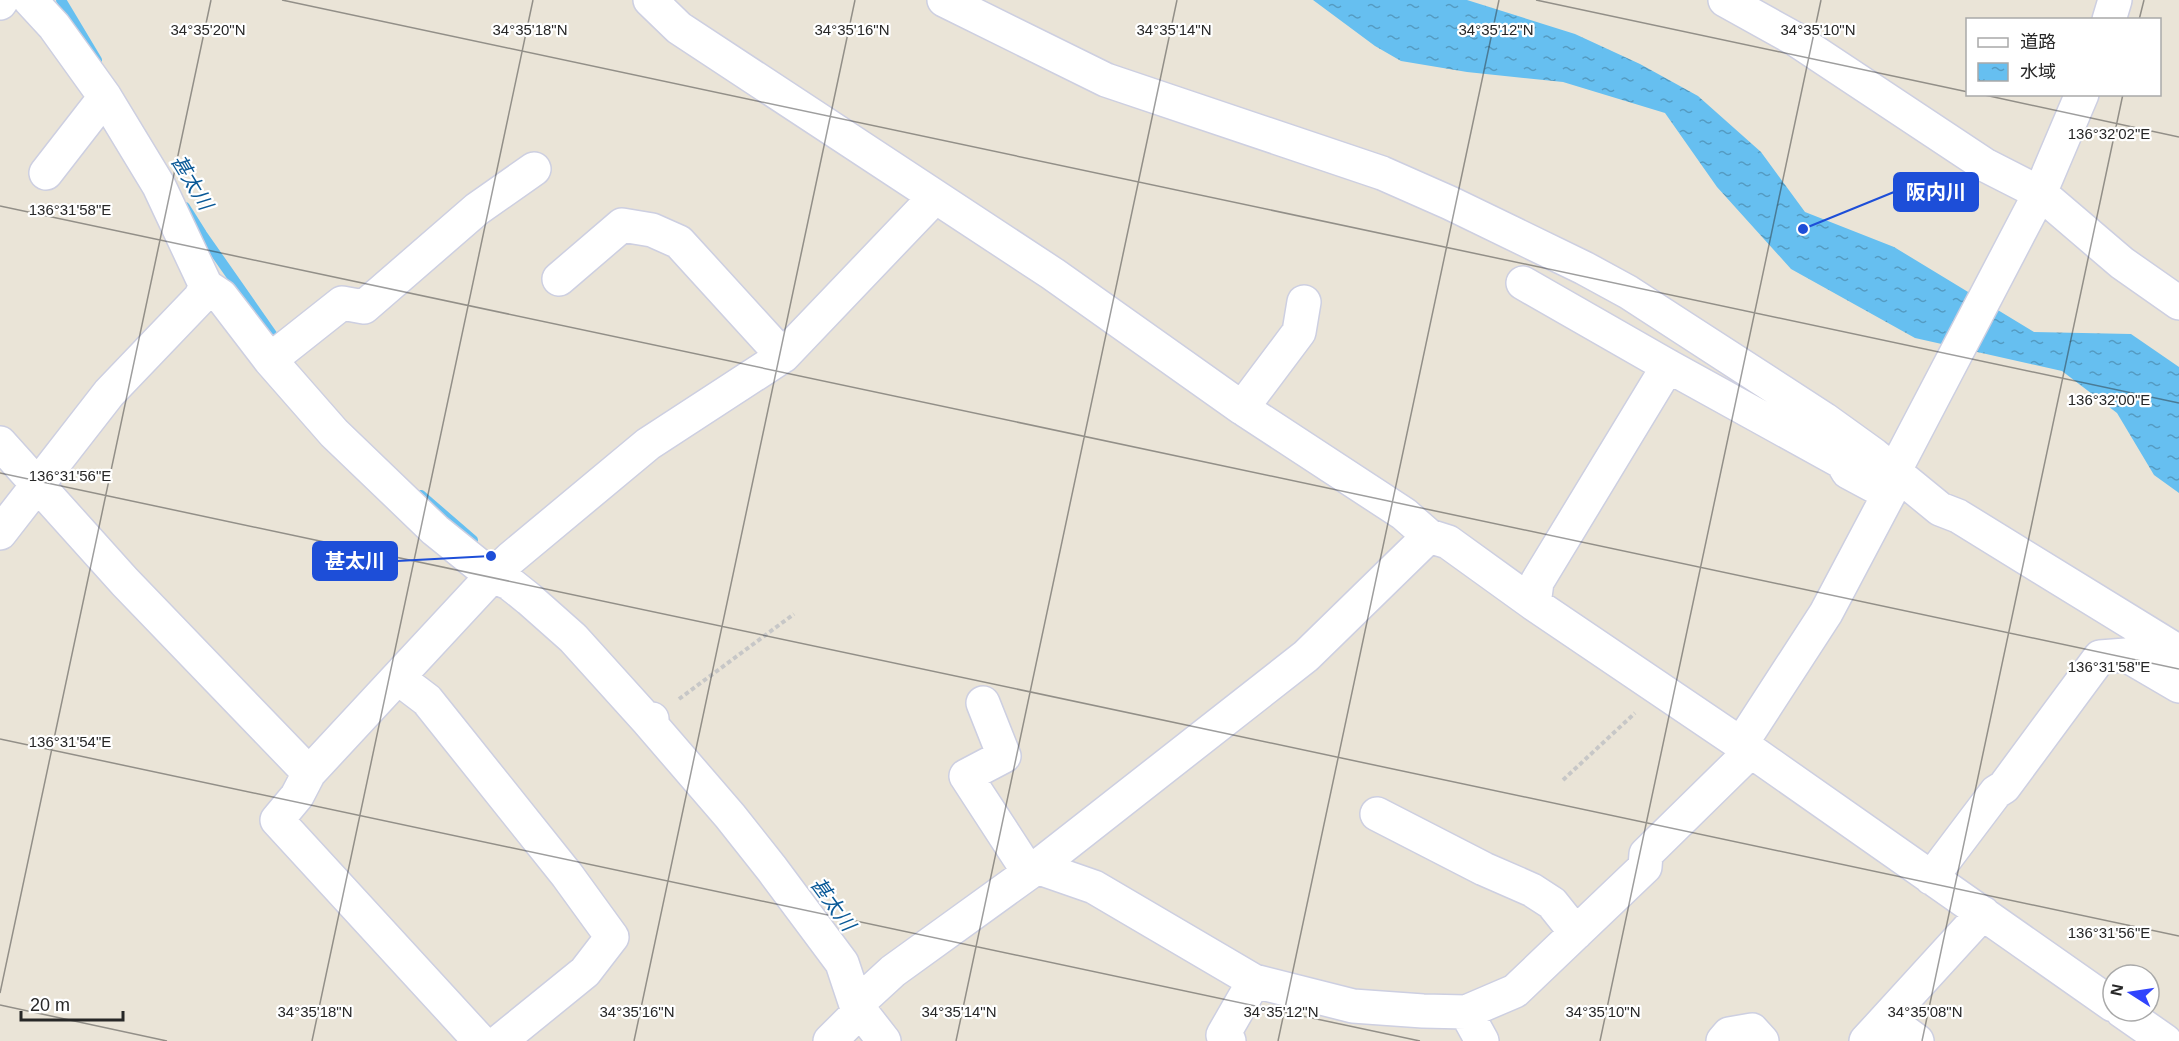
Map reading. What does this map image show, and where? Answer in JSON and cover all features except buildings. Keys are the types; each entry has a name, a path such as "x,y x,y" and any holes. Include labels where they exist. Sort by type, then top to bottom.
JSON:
{"street":[{"path":"30,0 54,26 105,97 159,186 206,286 221,296 279,353 334,434 435,530 501,568 509,583 530,599 658,715 737,825 842,963 858,1008 884,1041"},
{"path":"650,0 679,28 934,198 953,207 1053,274 1242,408 1404,514 1429,536 1448,542 2101,997"},
{"path":"944,0 1106,80 1382,173 1584,268 1628,292 1824,419 1874,455 1891,483"},
{"path":"1725,0 1795,39 2037,199 2179,303"},
{"path":"2110,18 2115,0"},
{"path":"983,703 1004,756 966,776 1023,862 1094,886 1254,981 1353,1006 1423,1011 1466,1012 1515,992 1645,867 1646,854 1746,748 1826,614 2037,199 2081,96"},
{"path":"46,173 105,97"},
{"path":"279,353 342,303 364,307 477,209 534,169"},
{"path":"480,1041 277,820 297,796 309,773 501,568 648,444 783,356 934,198"},
{"path":"559,279 622,225 652,230 679,242 783,356"},
{"path":"1523,283 1842,462 1848,472 1891,483 1958,516 2179,652"},
{"path":"0,533 109,393 200,298 206,286"},
{"path":"1242,408 1299,332 1304,302"},
{"path":"1534,604 1537,582 1668,366"},
{"path":"0,443 125,582 309,773"},
{"path":"830,1041 879,983 1036,867 1306,657 1429,536"},
{"path":"1931,878 1996,792 2004,787 2100,657 2126,655 2179,686"},
{"path":"398,678 427,700 567,875 612,937 585,972 500,1041"},
{"path":"1377,814 1484,869 1532,890 1552,903 1576,933"},
{"path":"1917,1041 1876,1030 1983,914"},
{"path":"1229,1041 1224,1035 1254,981"},
{"path":"1466,1012 1482,1041"},
{"path":"2139,1023 2165,1041"},
{"path":"1723,1041 1729,1034 1752,1030 1762,1041"}],"path":[{"path":"658,715 794,614"},
{"path":"1563,780 1660,689"}],"water":[{"path":"1313,0 1467,0 1575,34 1640,64 1698,96 1761,152 1805,212 1894,247 2034,332 2131,334 2179,367 2179,493 2154,475 2117,413 2062,371 1915,338 1791,269 1717,187 1665,113 1563,82 1467,72 1401,61 1375,46"}],"waterway":[{"name":"甚太川","path":"61,0 97,60"},
{"name":"甚太川","path":"185,207 281,347"},
{"name":"甚太川","path":"421,495 473,540"}],"place":[{"name":"阪内川","path":"1803,229"},
{"name":"甚太川","path":"491,556"}]}
